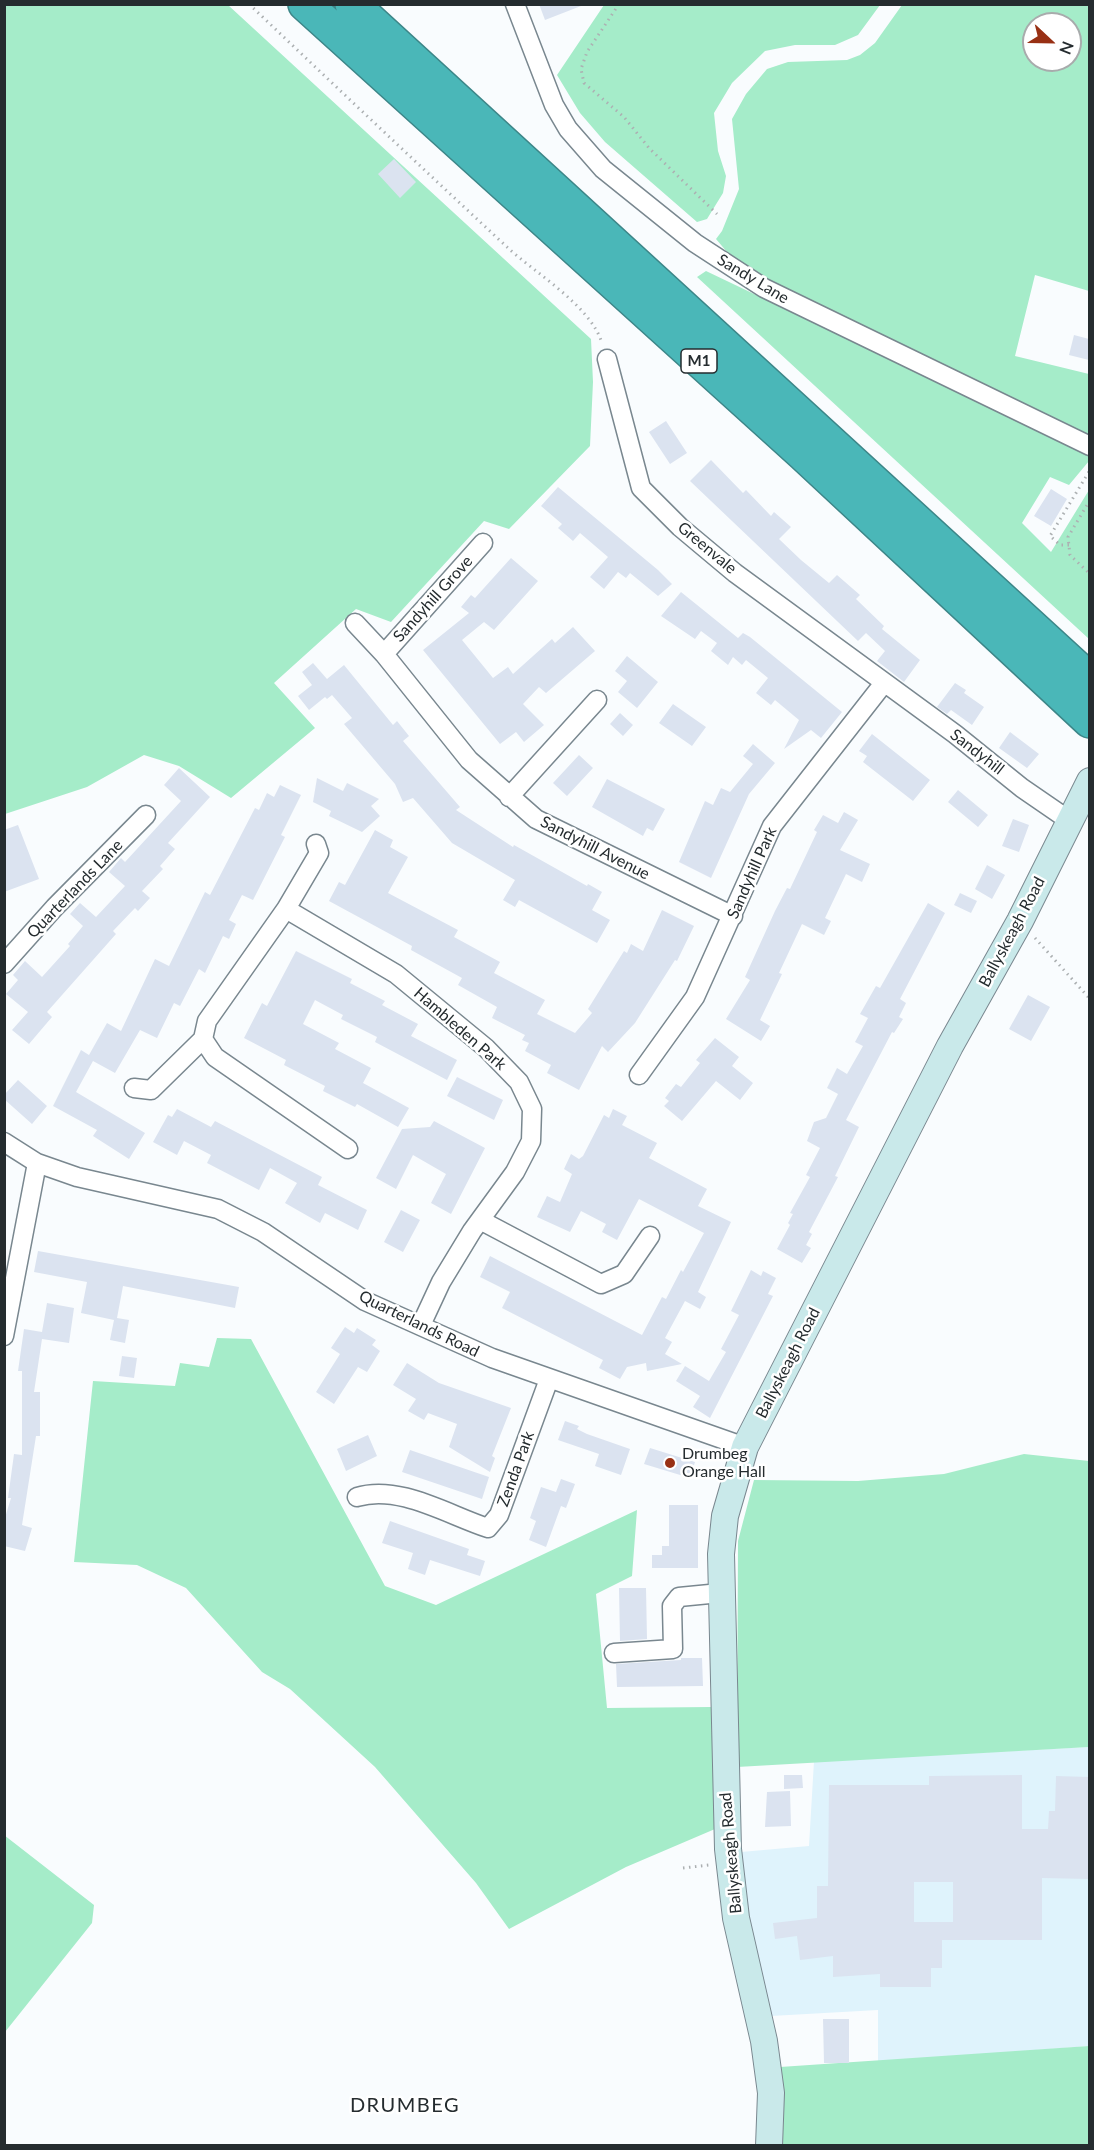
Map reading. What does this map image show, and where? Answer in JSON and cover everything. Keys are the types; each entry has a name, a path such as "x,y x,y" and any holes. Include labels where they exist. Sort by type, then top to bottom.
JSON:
{"highway":[{"path":"281,4 485,169"},
{"name":"M1","path":"305,4 803,454 1089,721"},
{"name":"M1","path":"352,4 1089,680"}],"main road":[{"name":"Ballyskeagh Road","path":"769,2145 771,2093 766,2051 736,1918 729,1863 720,1593 725,1516 745,1447 950,1046 1020,921 1087,785"}],"street":[{"name":"Sandy Lane","path":"515,4 554,105 568,129 603,169 695,243 764,288 1089,446"},
{"name":"Greenvale","path":"607,359 641,488 680,527 735,573 884,683"},
{"name":"Sandyhill Grove","path":"384,654 483,543"},
{"name":"Sandyhill Avenue","path":"355,623 384,654 452,742 509,797 536,819 733,916"},
{"name":"Sandyhill","path":"884,683 955,734 1022,788 1070,821"},
{"name":"Sandyhill Park","path":"639,1075 695,997 772,826 884,683"},
{"path":"509,797 597,700"},
{"name":"Quarterlands Lane","path":"4,964 55,907 147,815"},
{"path":"134,1088 151,1090 203,1039 207,1021 286,909 319,853 316,844"},
{"name":"Hambleden Park","path":"286,909 396,974 486,1048 519,1082 532,1109 531,1141 515,1172 480,1220 441,1282 421,1325"},
{"path":"203,1039 215,1057 348,1149"},
{"name":"Quarterlands Road","path":"4,1142 37,1163 77,1177 218,1209 263,1232 365,1300 492,1358 745,1447"},
{"path":"4,1336 37,1163"},
{"path":"480,1220 601,1284 624,1274 650,1236"},
{"name":"Zenda Park","path":"357,1497 374,1492 402,1497 488,1528 499,1515 549,1379"},
{"path":"614,1653 673,1649 672,1606 679,1597 720,1593"}],"path":[{"path":"249,4 521,260 574,303 597,329 607,359"},
{"path":"619,4 587,52 581,69 584,83 624,117 649,148 717,214"},
{"path":"1069,545 1060,545 1050,536 1089,470"},
{"path":"1089,500 1068,537 1070,555 1089,574"},
{"path":"1020,921 1089,999"},
{"path":"683,1868 729,1863"}],"shaded area":[{"path":"1089,1747 1089,2046 878,2062 878,2010 771,2016 749,1925 741,1852 809,1846 814,1761"}],"green space":[{"path":"4,5 228,5 591,339 593,382 590,446 509,529 484,521 391,622 356,609 274,683 315,728 231,798 179,766 144,755 87,787 5,814"},
{"path":"604,5 880,5 858,35 835,45 795,45 765,51 732,83 714,113 718,151 726,176 723,193 707,219 697,222 605,142 580,113 557,75"},
{"path":"902,5 1089,5 1089,291 1035,275 1015,356 1089,374 1089,436 773,283 727,252 716,239 722,231 739,189 732,119 746,94 767,69 788,62 847,60 860,55 875,43"},
{"path":"706,271 1089,454 1089,461 1069,485 1050,477 1022,523 1051,552 1089,490 1089,639 697,277"},
{"path":"217,1338 251,1339 385,1586 436,1605 637,1510 632,1576 596,1594 607,1708 711,1707 715,1829 626,1867 509,1929 476,1883 375,1767 290,1689 262,1672 186,1588 137,1565 74,1562 93,1381 175,1386 180,1363 209,1367"},
{"path":"1024,1454 1089,1461 1089,1747 737,1767 738,1541 754,1480 858,1481 944,1474"},
{"path":"4,1835 94,1905 92,1923 5,2032"},
{"path":"1089,2046 1089,2145 782,2145 784,2113 780,2067"}],"building":[{"path":"539,4 581,4 581,6 545,20"},
{"path":"394,159 416,182 400,198 378,174"},
{"path":"1074,335 1089,339 1089,360 1069,355"},
{"path":"666,421 687,453 670,464 649,432"},
{"path":"711,460 743,493 746,490 771,516 774,512 791,527 779,539 829,583 837,575 860,595 856,599 884,626 882,629 920,660 904,682 877,661 885,651 866,633 858,641 690,481"},
{"path":"558,487 672,584 658,596 630,573 626,578 618,572 604,589 590,577 608,557 580,533 573,541 558,528 562,524 541,506"},
{"path":"1051,489 1067,499 1051,526 1034,516"},
{"path":"511,558 538,581 494,630 484,622 462,640 493,678 508,667 513,674 552,639 555,643 573,627 595,651 546,693 539,687 523,704 544,725 524,742 516,732 500,744 423,650 469,613 461,607 471,595 475,598"},
{"path":"681,592 738,638 743,633 750,637 842,712 821,738 811,730 784,749 799,720 775,700 771,705 756,693 768,678 746,660 742,665 733,657 728,665 711,651 717,643 701,631 695,639 661,616"},
{"path":"627,656 658,682 637,708 618,692 627,681 615,671"},
{"path":"313,663 327,679 344,665 393,725 397,721 409,736 403,741 460,807 456,810 513,847 514,845 602,892 592,910 610,920 597,943 519,900 515,907 503,900 515,880 452,843 413,798 403,802 395,784 344,724 352,718 332,695 327,699 325,697 309,710 298,696 312,685 302,672"},
{"path":"955,683 966,690 964,693 984,707 972,725 951,710 947,714 937,707"},
{"path":"673,704 706,727 692,746 659,723"},
{"path":"620,713 633,725 623,736 610,724"},
{"path":"1010,732 1039,754 1027,768 999,748"},
{"path":"872,734 930,780 913,801 863,762 867,756 859,751"},
{"path":"753,744 775,763 749,794 711,878 679,862 705,801 713,805 721,788 730,792 753,764 743,756"},
{"path":"579,755 593,768 567,796 553,783"},
{"path":"179,768 210,797 168,843 175,849 160,866 163,869 142,891 150,898 138,911 135,908 113,931 116,934 47,1012 52,1017 29,1044 12,1030 28,1012 6,994 18,980 13,975 25,961 42,977 70,946 68,944 83,926 70,914 80,903 96,917 125,886 109,872 121,858 125,862 181,801 164,785"},
{"path":"317,778 343,791 347,783 379,799 371,806 380,816 362,832 329,816 331,811 313,802"},
{"path":"607,779 665,809 653,831 647,828 643,836 592,807"},
{"path":"280,785 301,795 281,835 285,837 253,900 242,895 229,920 236,924 229,939 223,936 205,973 199,969 180,1006 174,1003 157,1038 140,1030 115,1073 93,1061 76,1092 145,1133 129,1159 93,1136 97,1130 53,1106 81,1050 89,1055 107,1023 121,1031 155,959 169,966 205,892 210,895 255,808 259,810 267,793 274,797"},
{"path":"958,790 988,815 978,827 948,802"},
{"path":"844,812 858,820 840,850 870,864 862,882 846,874 825,918 831,921 824,935 802,924 760,1020 770,1026 761,1041 726,1019 750,980 745,977 775,911 787,888 790,889 817,832 814,830 823,815 838,823"},
{"path":"1013,819 1029,825 1019,852 1002,846"},
{"path":"18,825 39,879 4,892 4,830"},
{"path":"375,830 393,840 390,847 408,857 388,893 458,930 454,937 500,962 494,973 545,1000 537,1014 575,1033 592,1013 588,1009 624,951 627,953 631,944 643,951 662,910 694,926 677,961 675,960 635,1023 608,1052 602,1046 579,1090 547,1073 551,1065 525,1051 529,1043 522,1040 525,1035 492,1018 497,1007 458,985 462,978 411,950 412,946 329,901 339,882 345,885"},
{"path":"987,865 1005,875 992,899 975,889"},
{"path":"960,893 977,901 971,913 954,905"},
{"path":"928,903 945,913 900,999 906,1003 899,1017 903,1019 894,1033 892,1032 846,1120 859,1127 835,1176 838,1177 809,1232 812,1234 806,1245 811,1248 802,1263 777,1249 790,1225 788,1223 793,1214 790,1213 810,1177 806,1175 820,1148 807,1141 814,1122 826,1118 838,1094 827,1088 837,1068 847,1074 863,1046 855,1042 868,1018 860,1014 876,986 880,988"},
{"path":"296,951 352,979 350,983 385,1001 382,1005 418,1024 411,1036 457,1060 447,1080 375,1042 377,1037 341,1019 343,1015 315,1000 303,1024 339,1043 335,1049 371,1068 363,1083 409,1108 398,1127 357,1104 355,1107 323,1091 325,1086 284,1065 286,1060 244,1038 262,1003 267,1006"},
{"path":"1028,995 1050,1007 1031,1041 1009,1029"},
{"path":"715,1038 739,1057 732,1066 753,1083 740,1100 716,1081 682,1121 664,1106 669,1101 665,1098 676,1084 681,1087 700,1063 696,1060"},
{"path":"457,1077 503,1100 494,1120 447,1096"},
{"path":"18,1080 47,1106 32,1124 4,1099 4,1095"},
{"path":"177,1109 211,1127 215,1121 322,1177 318,1185 367,1210 358,1230 325,1213 320,1223 285,1203 297,1183 270,1168 259,1190 207,1163 211,1155 184,1141 177,1155 153,1142 168,1115 172,1117"},
{"path":"613,1109 627,1116 622,1125 657,1143 649,1158 707,1189 698,1206 731,1222 698,1292 706,1297 700,1309 685,1301 665,1338 672,1342 665,1354 682,1364 647,1371 646,1363 627,1367 620,1379 599,1368 603,1360 502,1308 510,1292 480,1277 490,1256 642,1335 662,1297 666,1299 704,1233 639,1199 617,1240 602,1232 606,1224 581,1211 570,1232 537,1217 547,1196 560,1202 572,1174 564,1169 571,1154 579,1159 583,1156 604,1115 609,1118"},
{"path":"434,1121 485,1148 451,1214 431,1203 446,1174 413,1155 396,1189 376,1178 402,1129 430,1127"},
{"path":"401,1210 420,1220 403,1252 384,1242"},
{"path":"38,1251 239,1287 235,1308 123,1286 117,1318 129,1320 125,1343 110,1340 114,1320 81,1313 87,1282 34,1272"},
{"path":"751,1270 761,1276 763,1271 776,1278 768,1294 773,1296 710,1418 693,1407 700,1396 676,1381 685,1366 709,1381 726,1352 721,1349 739,1315 731,1311"},
{"path":"47,1303 74,1308 69,1343 42,1339 34,1392 40,1392 40,1436 36,1436 22,1525 32,1528 25,1551 4,1546 4,1521 11,1498 8,1498 14,1454 22,1455 22,1371 18,1371 24,1329 42,1332"},
{"path":"345,1327 354,1333 357,1328 376,1340 372,1345 380,1351 367,1372 358,1367 334,1404 316,1392 340,1354 331,1348"},
{"path":"122,1356 137,1358 134,1378 119,1376"},
{"path":"407,1363 439,1383 511,1408 492,1456 495,1458 490,1472 449,1447 457,1424 428,1413 424,1420 408,1411 416,1399 393,1385"},
{"path":"565,1421 579,1426 577,1429 587,1434 630,1449 621,1475 595,1466 599,1454 558,1440"},
{"path":"368,1435 377,1456 346,1471 337,1449"},
{"name":"Drumbeg Orange Hall","path":"650,1448 695,1462 690,1478 644,1464"},
{"path":"410,1450 489,1477 482,1499 402,1472"},
{"path":"561,1479 575,1484 566,1508 561,1506 546,1547 529,1540 536,1521 530,1518 541,1487 556,1492"},
{"path":"669,1505 698,1505 698,1568 652,1568 652,1555 662,1555 662,1546 669,1546"},
{"path":"390,1521 469,1549 467,1555 485,1561 480,1576 430,1560 425,1575 408,1569 413,1553 382,1543"},
{"path":"619,1588 646,1588 647,1639 620,1641"},
{"path":"681,1658 702,1658 703,1686 617,1687 616,1664 681,1660"},
{"path":"784,1775 802,1775 803,1788 784,1789"},
{"path":"1022,1775 1022,1829 1048,1829 1049,1811 1055,1811 1056,1776 1089,1777 1089,1879 1042,1878 1042,1940 942,1940 942,1968 931,1968 931,1987 880,1987 880,1974 833,1977 833,1956 800,1960 797,1936 775,1939 773,1923 817,1918 817,1886 828,1886 829,1785 929,1785 929,1776","holes":["914,1882 953,1882 953,1922 914,1922"]},
{"path":"790,1791 791,1826 765,1827 767,1792"},
{"path":"823,2019 849,2019 849,2063 824,2063"}],"place":[{"name":"Drumbeg Orange Hall","path":"670,1463"}],"district":[{"name":"DRUMBEG","path":"405,2106"}]}
